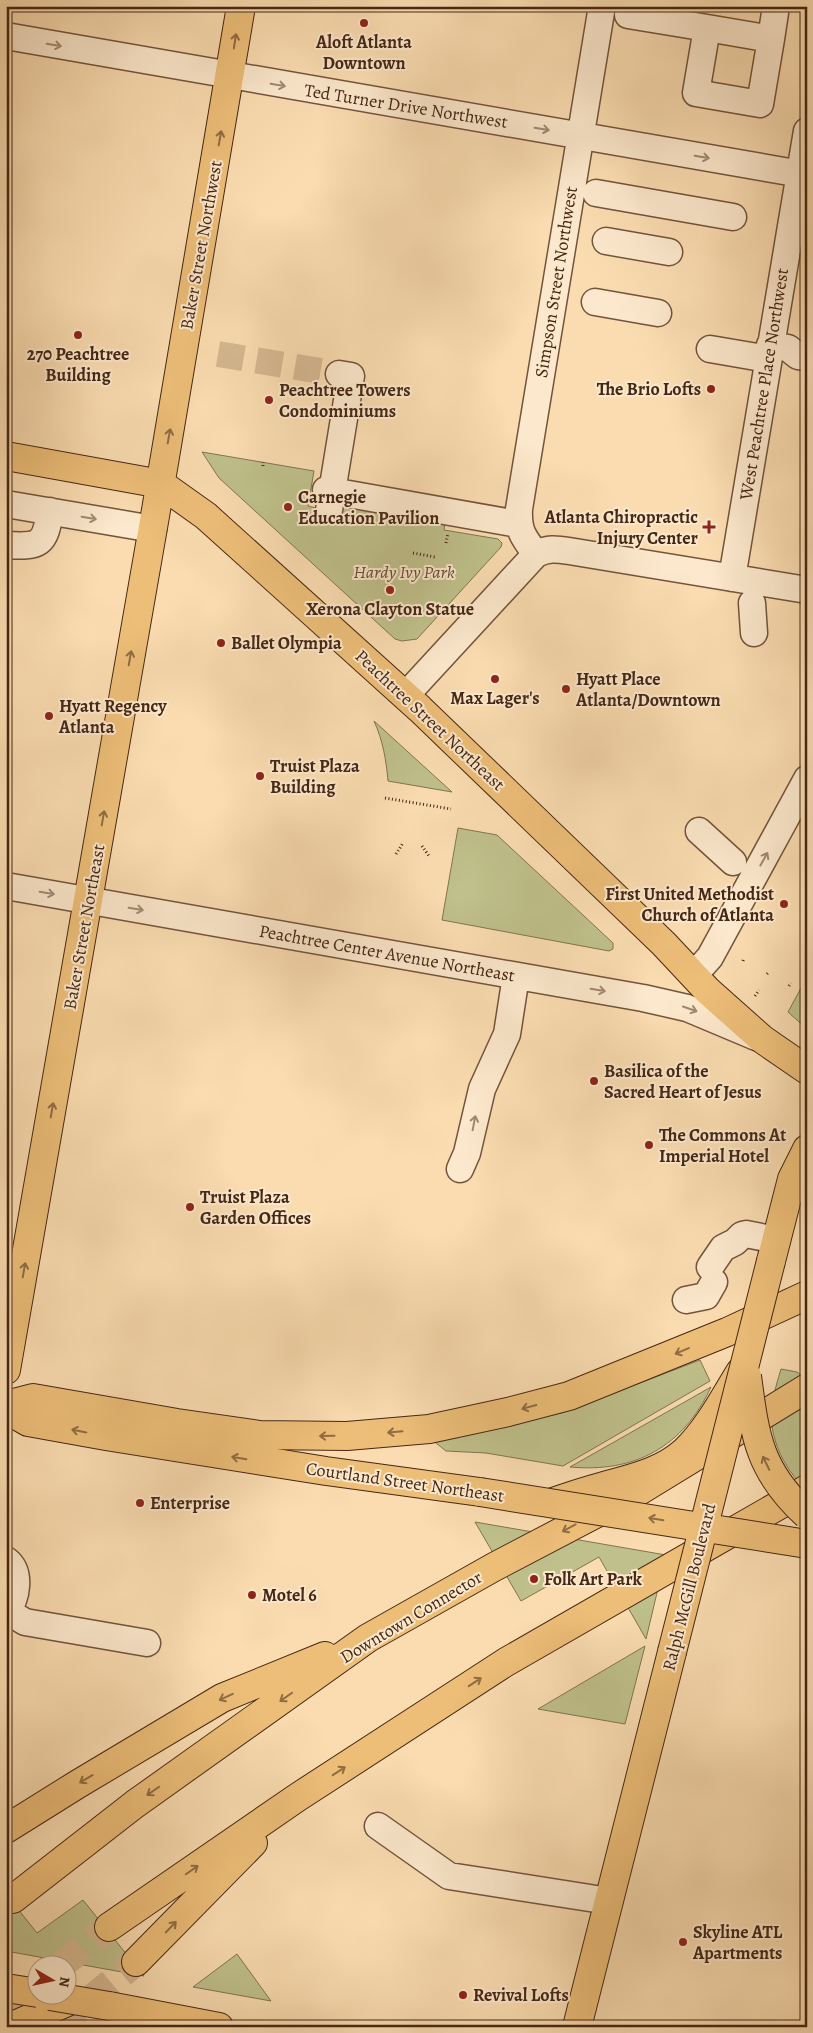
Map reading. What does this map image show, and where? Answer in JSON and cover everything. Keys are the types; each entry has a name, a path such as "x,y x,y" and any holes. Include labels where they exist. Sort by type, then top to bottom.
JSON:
{"main road":[{"name":"Baker Street Northwest","path":"161,484 241,6"},
{"name":"Peachtree Street Northeast","path":"6,456 161,484 206,516 405,696 694,975 708,991 762,1039 807,1070"},
{"name":"Baker Street Northeast","path":"6,1370 161,484"},
{"name":"Ralph McGill Boulevard","path":"577,2027 792,1179 807,1149"},
{"path":"6,1405 33,1398 177,1423 260,1435 347,1436 429,1429 508,1412 569,1396 718,1336 807,1295"},
{"path":"553,1502 636,1477 672,1461 686,1450 708,1423 745,1364"},
{"path":"745,1364 757,1441 764,1460 785,1493 807,1515"},
{"name":"Downtown Connector","path":"13,1899 135,1804 368,1638 494,1567 639,1491 807,1388"},
{"name":"Courtland Street Northeast","path":"6,1409 28,1422 106,1436 326,1471 553,1502 807,1544"},
{"path":"109,1927 298,1797 506,1662 807,1489"},
{"path":"6,1829 222,1698 368,1638"},
{"path":"136,1962 298,1797"},
{"path":"6,1988 28,1991"},
{"path":"78,2001 219,2027"},
{"path":"10,2027 47,2006"}],"street":[{"name":"Simpson Street Northwest","path":"518,524 602,6"},
{"path":"630,6 628,15 771,39"},
{"path":"707,28 696,92 760,104 776,6"},
{"name":"Ted Turner Drive Northwest","path":"6,36 803,175"},
{"name":"West Peachtree Place Northwest","path":"732,578 788,351 807,131"},
{"path":"596,193 732,217"},
{"path":"606,241 669,252"},
{"path":"595,302 658,313"},
{"path":"710,349 788,351"},
{"path":"340,374 351,376 329,497 518,524 521,534 536,554"},
{"path":"6,504 153,529"},
{"path":"6,545 24,546 37,543 44,538 50,511"},
{"path":"405,696 536,554 552,549 807,590"},
{"path":"752,604 754,633"},
{"path":"694,975 710,957 807,779"},
{"path":"699,831 733,862"},
{"name":"Peachtree Center Avenue Northeast","path":"6,886 643,998 687,1008 762,1039"},
{"path":"460,1169 467,1153 482,1089 507,1034 516,976"},
{"path":"712,1275 723,1248 735,1242 742,1235 746,1234 774,1251"},
{"path":"6,1560 14,1568 15,1578 15,1598 7,1612 25,1622 147,1643"},
{"path":"378,1826 449,1876 609,1901"}],"path":[{"path":"413,553 435,557"},
{"path":"385,798 451,810"},
{"path":"396,854 403,843"},
{"path":"422,846 429,856"},
{"path":"755,996 759,990"}],"green space":[{"name":"Hardy Ivy Park","path":"202,452 314,471 308,506 319,509 317,518 336,521 339,504 445,522 444,530 498,539 502,543 501,547 417,639 402,641 395,639 219,478"},
{"path":"374,721 452,792 388,781 384,750"},
{"path":"458,828 497,835 613,943 613,949 609,951 442,920"},
{"path":"807,977 807,1029 788,1012"},
{"path":"700,1360 710,1381 563,1466 486,1453 446,1451 431,1439 489,1430 561,1413"},
{"path":"781,1369 797,1372 807,1379 807,1432 800,1438 807,1449 807,1490 783,1460 774,1436 771,1411"},
{"path":"711,1387 700,1408 686,1426 654,1452 636,1460 616,1465 594,1468 570,1467"},
{"name":"Folk Art Park","path":"475,1522 666,1555 646,1639 599,1557 521,1601"},
{"path":"645,1646 625,1724 538,1709"},
{"path":"6,1894 37,1933 83,1900 144,1976 78,1964 78,1956 34,1956 6,1951"},
{"path":"237,1954 271,2001 193,1987"}],"tunnel":[{"path":"218,354 339,374"},
{"path":"73,1956 109,1927"},
{"path":"57,2027 136,1962"},
{"path":"6,2008 28,1991"}],"place":[{"name":"Aloft Atlanta Downtown","path":"364,23"},
{"name":"270 Peachtree Building","path":"78,335"},
{"name":"The Brio Lofts","path":"711,389"},
{"name":"Peachtree Towers Condominiums","path":"269,400"},
{"name":"Carnegie Education Pavilion","path":"288,507"},
{"name":"Atlanta Chiropractic Injury Center","path":"709,527"},
{"name":"Xerona Clayton Statue","path":"390,590"},
{"name":"Ballet Olympia","path":"221,643"},
{"name":"Max Lager's","path":"495,679"},
{"name":"Hyatt Place Atlanta/Downtown","path":"566,689"},
{"name":"Hyatt Regency Atlanta","path":"49,716"},
{"name":"Truist Plaza Building","path":"260,776"},
{"name":"First United Methodist Church of Atlanta","path":"784,904"},
{"name":"Basilica of the Sacred Heart of Jesus","path":"594,1081"},
{"name":"The Commons At Imperial Hotel","path":"649,1145"},
{"name":"Truist Plaza Garden Offices","path":"190,1207"},
{"name":"Enterprise","path":"140,1503"},
{"name":"Folk Art Park","path":"534,1579"},
{"name":"Motel 6","path":"252,1595"},
{"name":"Skyline ATL Apartments","path":"683,1942"},
{"name":"Revival Lofts","path":"463,1995"}]}
